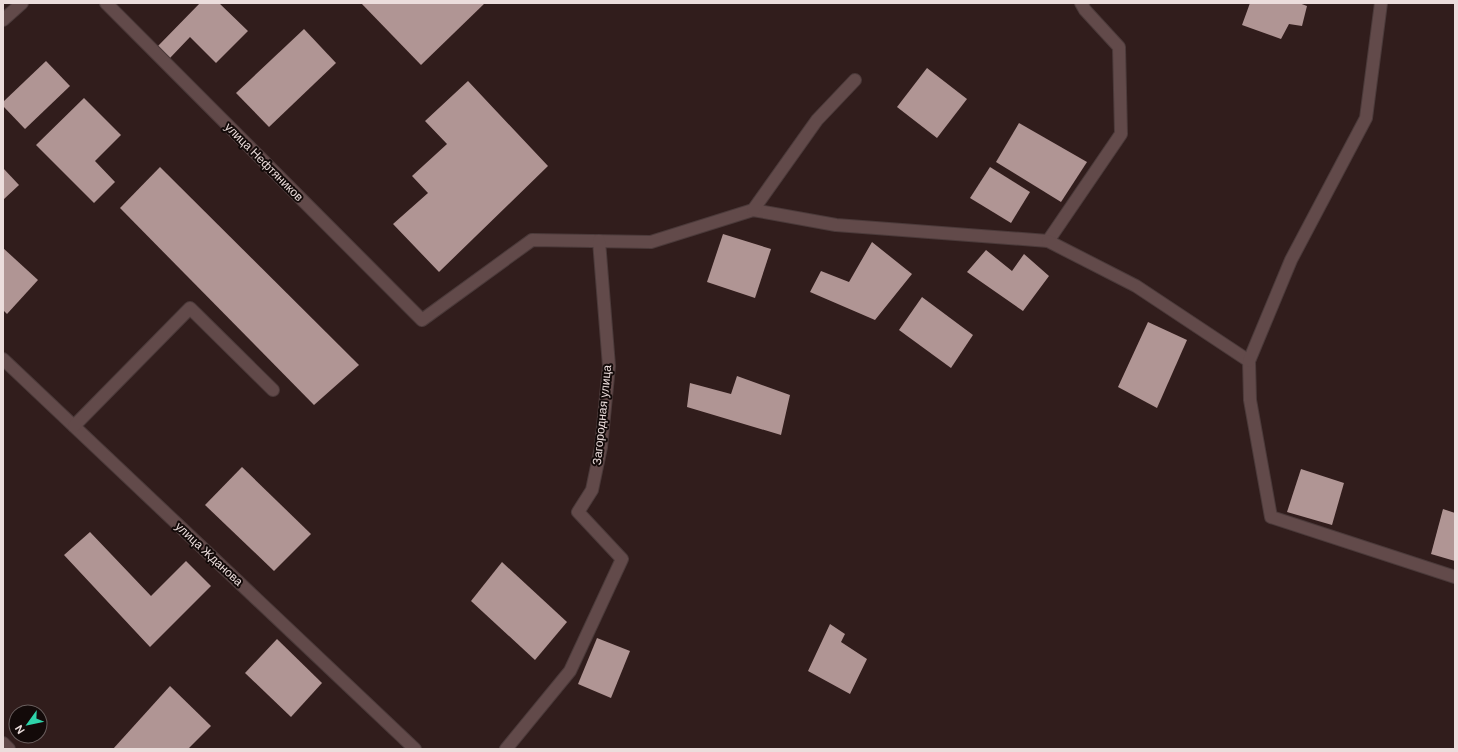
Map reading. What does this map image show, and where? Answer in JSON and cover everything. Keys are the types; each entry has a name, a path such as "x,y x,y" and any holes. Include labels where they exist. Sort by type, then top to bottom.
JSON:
{"street":[{"path":"3,20 22,3"},
{"name":"улица Нефтяников","path":"106,3 422,320 532,240 599,241"},
{"path":"1048,241 1121,134 1119,47 1084,10 1081,3"},
{"path":"1381,3 1366,118 1291,260 1249,361 1250,400 1271,517 1455,577"},
{"path":"753,210 817,120 855,80"},
{"path":"599,241 651,242 753,210 836,225 1048,241 1136,286 1249,361"},
{"name":"Загородная улица","path":"506,749 523,731 570,671 622,559 578,512 592,490 601,447 609,366 599,241"},
{"path":"74,426 190,308 273,390"},
{"name":"улица Жданова","path":"3,359 415,749"},
{"path":"3,743 9,749"}],"building":[{"path":"200,3 219,3 248,31 216,63 190,37 170,58 158,46"},
{"path":"361,3 485,3 421,65"},
{"path":"1250,3 1299,3 1307,6 1302,26 1289,24 1281,39 1242,25"},
{"path":"304,29 336,63 269,127 236,93"},
{"path":"46,61 70,86 25,129 3,106 3,102"},
{"path":"927,68 967,99 937,138 897,107"},
{"path":"468,81 548,166 439,272 393,224 428,193 412,176 447,144 425,121"},
{"path":"84,98 121,135 95,161 115,182 94,203 36,145"},
{"path":"1019,123 1087,162 1061,202 996,162"},
{"path":"160,167 359,365 314,405 120,208"},
{"path":"990,167 1030,192 1011,223 970,198"},
{"path":"3,168 19,185 3,200"},
{"path":"723,234 771,249 755,298 707,282"},
{"path":"872,242 912,274 875,320 810,292 821,271 849,282"},
{"path":"3,248 38,280 7,314 3,310"},
{"path":"986,250 1012,271 1024,254 1049,276 1023,311 967,272"},
{"path":"922,297 973,335 951,368 899,330"},
{"path":"1148,322 1187,340 1157,408 1118,387"},
{"path":"737,376 790,395 781,435 687,407 690,383 731,394"},
{"path":"242,467 311,534 274,571 205,505"},
{"path":"1301,469 1344,483 1332,525 1287,512"},
{"path":"1443,509 1455,513 1455,561 1431,554"},
{"path":"90,532 151,596 186,561 211,586 150,647 64,555"},
{"path":"502,562 567,622 535,660 471,601"},
{"path":"830,624 845,634 841,642 867,659 850,694 808,671"},
{"path":"597,638 630,651 611,698 578,684"},
{"path":"277,639 322,683 291,717 245,673"},
{"path":"170,686 211,726 188,749 113,749"}]}
